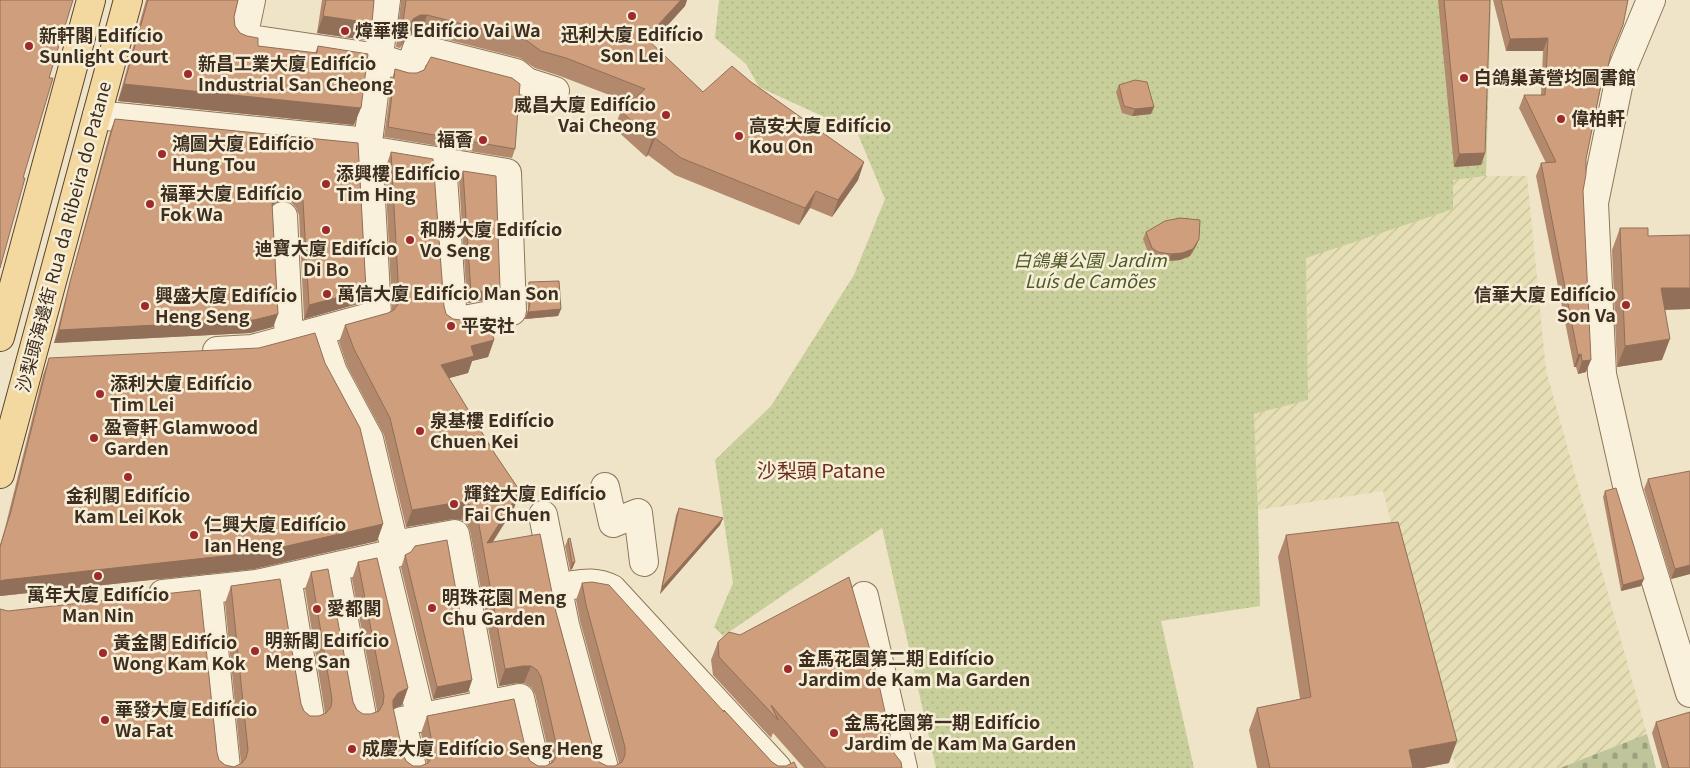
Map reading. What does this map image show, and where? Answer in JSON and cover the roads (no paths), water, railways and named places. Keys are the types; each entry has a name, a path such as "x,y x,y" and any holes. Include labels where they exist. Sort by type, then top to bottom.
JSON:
{"main road":[{"name":"沙梨頭海邊街 Rua da Ribeira do Patane","path":"0,337 91,0"},
{"name":"沙梨頭海邊街 Rua da Ribeira do Patane","path":"0,474 128,0"}],"street":[{"path":"250,0 243,38 379,58 410,68 417,48 516,73 527,82 555,91"},
{"path":"196,352 252,349 377,315 368,146 386,0"},
{"path":"1651,0 1621,72 1594,202 1602,374 1628,490 1690,693"},
{"path":"97,115 368,146 442,162 507,173 512,312 453,322 442,162"},
{"path":"283,216 289,339"},
{"path":"319,331 333,372 369,439 391,551 411,720 412,768"},
{"path":"31,360 60,359"},
{"path":"605,487 613,523 638,513 644,562"},
{"path":"543,515 565,625 604,768"},
{"path":"138,597 256,584 334,567 456,534 486,704"},
{"path":"334,567 362,716"},
{"path":"287,577 310,718"},
{"path":"558,588 593,583 603,584 612,589 777,768"},
{"path":"208,589 226,768"},
{"path":"864,596 903,768"},
{"path":"411,720 520,698 536,768"}],"place":[{"name":"迅利大廈 Edifício Son Lei","path":"632,16"},
{"name":"煒華樓 Edifício Vai Wa","path":"345,31"},
{"name":"新軒閣 Edifício Sunlight Court","path":"29,46"},
{"name":"新昌工業大廈 Edifício Industrial San Cheong","path":"188,74"},
{"name":"白鴿巢黃營均圖書館","path":"1464,78"},
{"name":"威昌大廈 Edifício Vai Cheong","path":"666,115"},
{"name":"偉柏軒","path":"1561,119"},
{"name":"高安大廈 Edifício Kou On","path":"739,136"},
{"name":"褔薈","path":"483,140"},
{"name":"鴻圖大廈 Edifício Hung Tou","path":"162,154"},
{"name":"添興樓 Edifício Tim Hing","path":"326,184"},
{"name":"福華大廈 Edifício Fok Wa","path":"150,204"},
{"name":"迪寶大廈 Edifício Di Bo","path":"326,230"},
{"name":"和勝大廈 Edifício Vo Seng","path":"410,240"},
{"name":"萬信大廈 Edifício Man Son","path":"327,294"},
{"name":"信華大廈 Edifício Son Va","path":"1626,305"},
{"name":"興盛大廈 Edifício Heng Seng","path":"145,306"},
{"name":"平安社","path":"451,326"},
{"name":"添利大廈 Edifício Tim Lei","path":"100,394"},
{"name":"泉基樓 Edifício Chuen Kei","path":"420,431"},
{"name":"盈薈軒 Glamwood Garden","path":"94,438"},
{"name":"金利閣 Edifício Kam Lei Kok","path":"128,477"},
{"name":"輝銓大廈 Edifício Fai Chuen","path":"454,504"},
{"name":"仁興大廈 Edifício Ian Heng","path":"194,535"},
{"name":"萬年大廈 Edifício Man Nin","path":"98,576"},
{"name":"明珠花園 Meng Chu Garden","path":"432,608"},
{"name":"愛都閣","path":"317,609"},
{"name":"明新閣 Edifício Meng San","path":"255,651"},
{"name":"黃金閣 Edifício Wong Kam Kok","path":"103,653"},
{"name":"金馬花園第二期 Edifício Jardim de Kam Ma Garden","path":"788,669"},
{"name":"華發大廈 Edifício Wa Fat","path":"105,720"},
{"name":"金馬花園第一期 Edifício Jardim de Kam Ma Garden","path":"834,733"},
{"name":"成慶大廈 Edifício Seng Heng","path":"352,749"}],"district":[{"name":"沙梨頭 Patane","path":"821,471"}],"park label":[{"name":"白鴿巢公園 Jardim Luís de Camões","path":"1090,271"}]}
